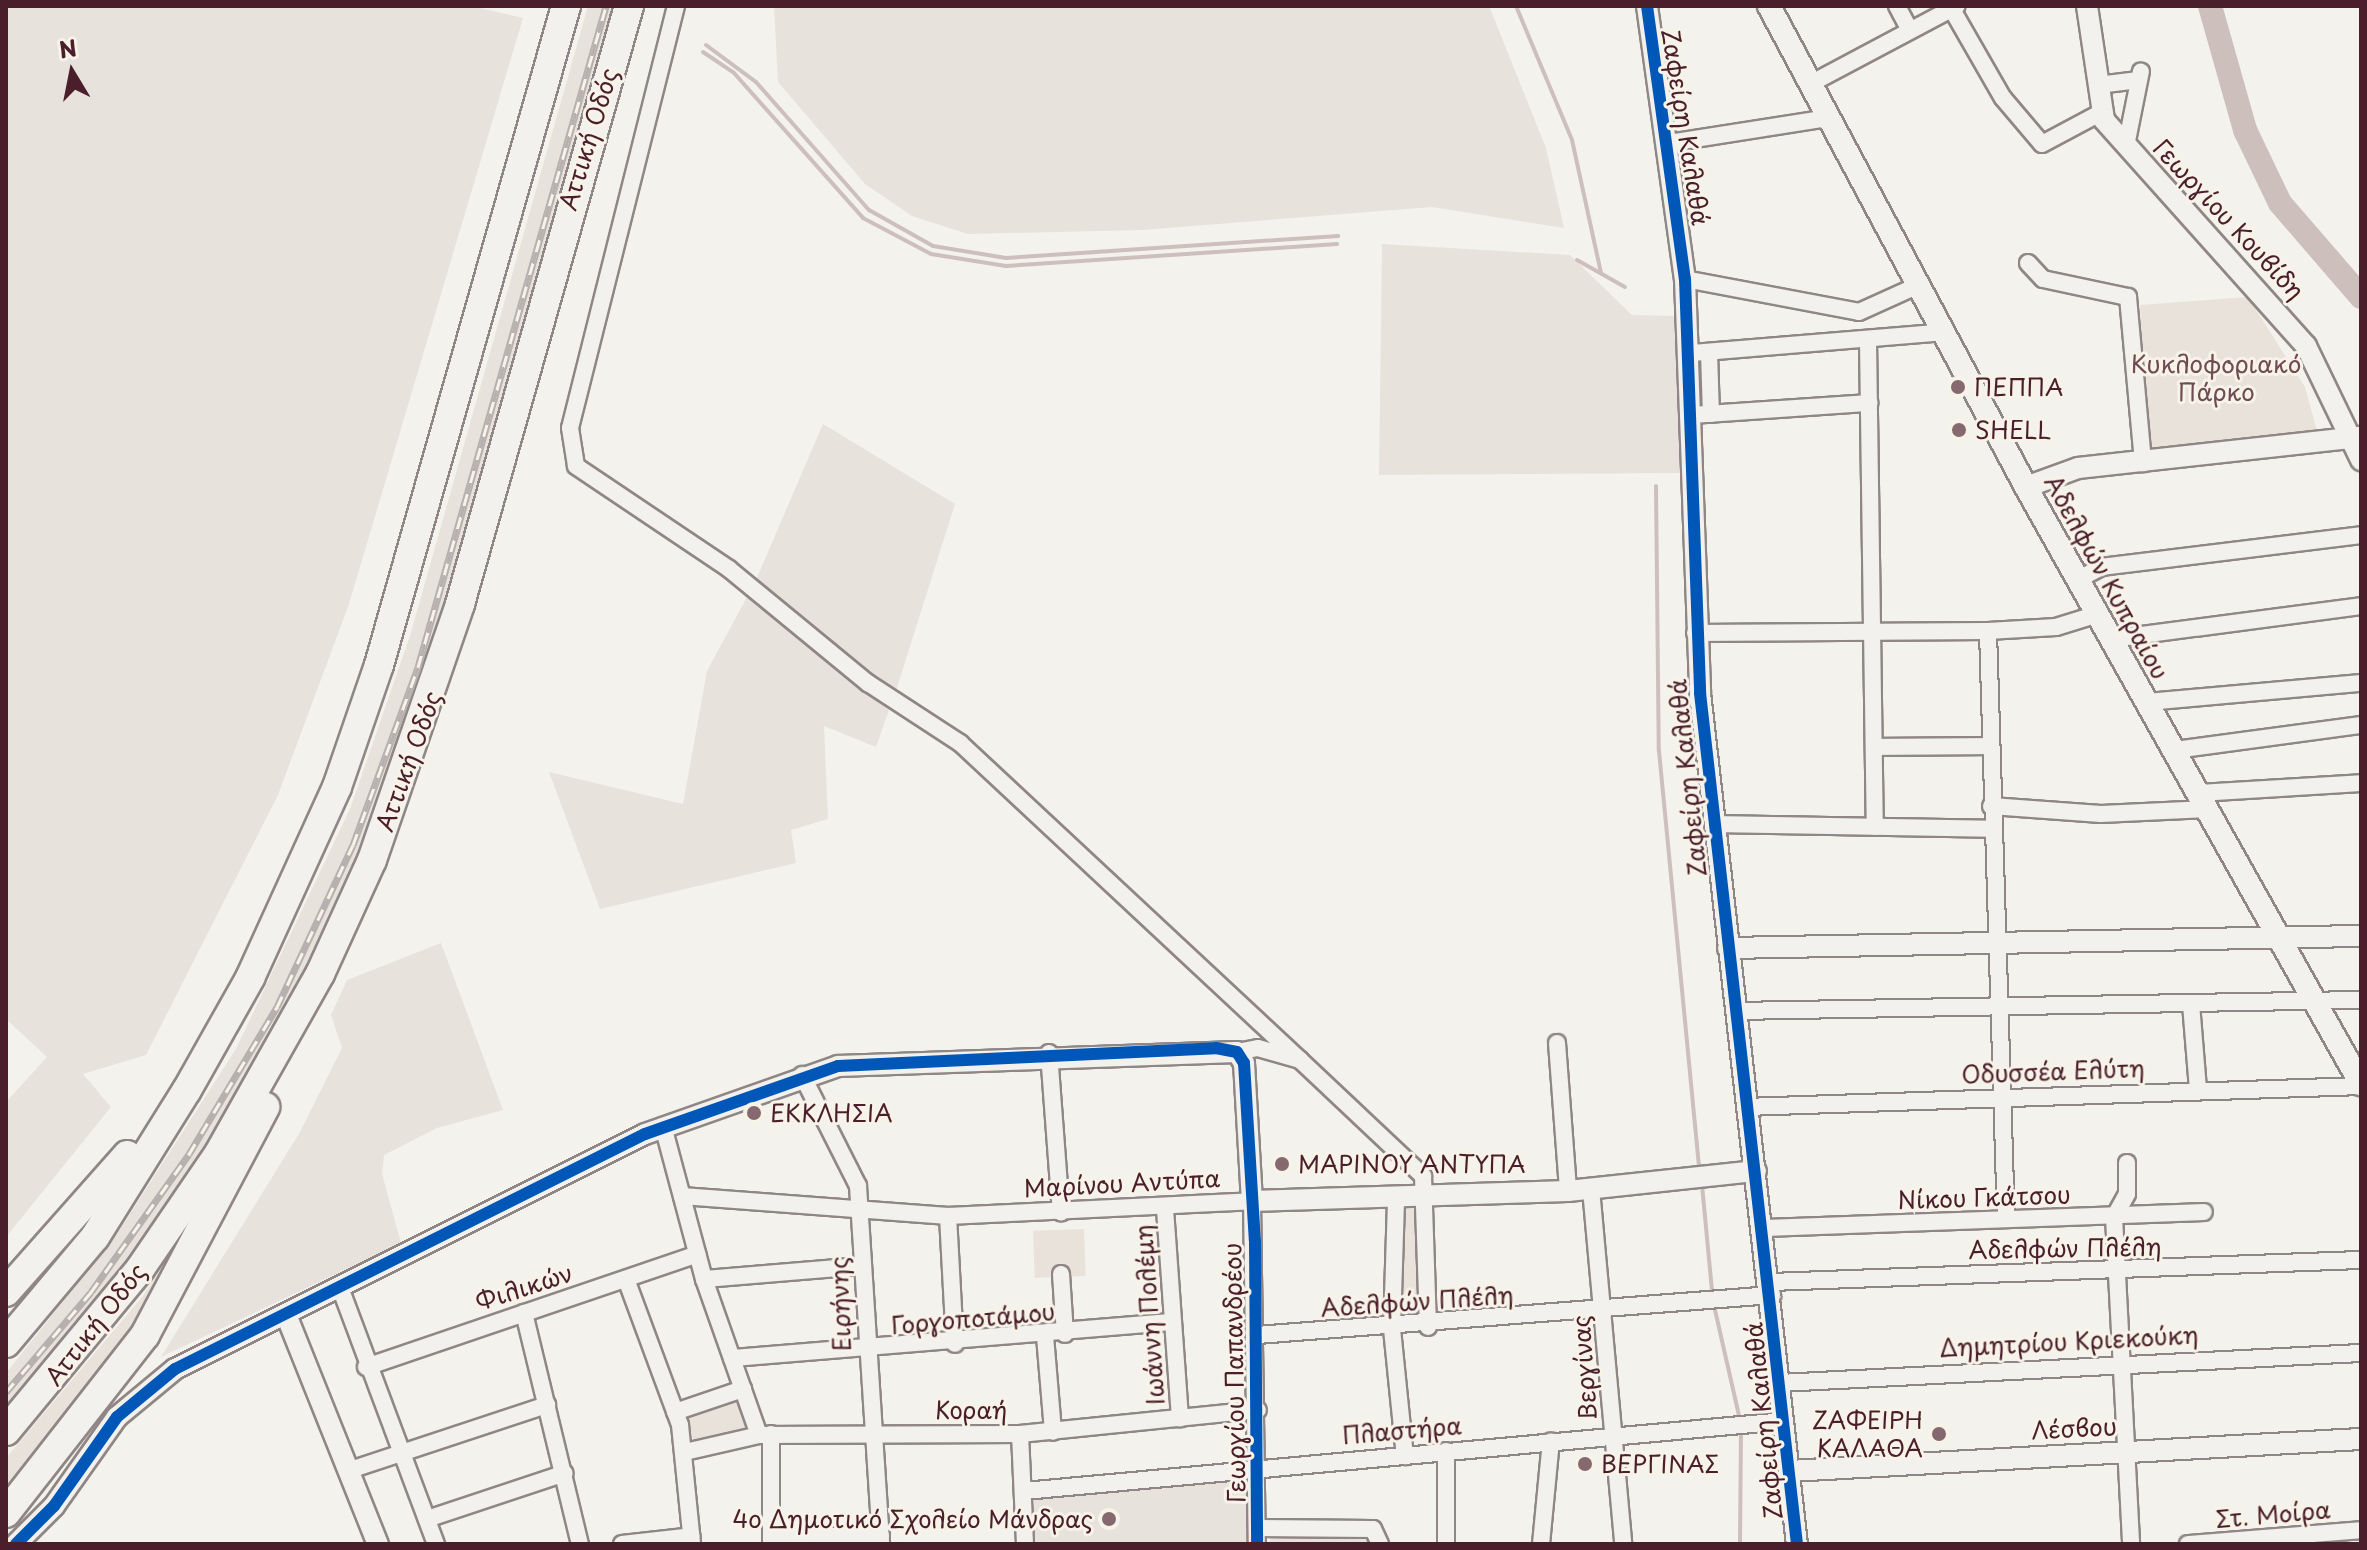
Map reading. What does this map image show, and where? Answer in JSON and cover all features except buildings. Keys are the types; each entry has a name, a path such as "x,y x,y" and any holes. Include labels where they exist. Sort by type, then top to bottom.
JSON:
{"highway":[{"path":"6,1343 95,1237 205,1060 286,904 365,706 566,6"},
{"name":"Αττική Οδός","path":"6,1431 140,1269 296,1020 372,860 430,702 629,6"},
{"path":"6,1513 145,1335 288,1061 296,1020"},
{"path":"6,1292 42,1260 177,1084 205,1060"}],"main road":[{"name":"Αδελφών Κυπραίου","path":"1769,6 1921,284 2077,580 2361,1085"}],"street":[{"path":"676,6 616,228 570,428 571,453 597,487 729,569 868,683 960,743 1411,1160 1428,1198 1428,1327"},
{"name":"Ζαφείρη Καλαθά","path":"1647,6 1669,143 1685,279 1700,352 1702,415 1695,633 1745,1107 1766,1228 1797,1544"},
{"path":"1897,6 1909,29"},
{"name":"Γεωργίου Κουβίδη","path":"2087,6 2102,112 2126,146 2261,288 2306,346 2357,438 2361,460"},
{"path":"1810,84 1953,7 2003,98 2042,144 2102,112"},
{"path":"2098,85 2140,76 2126,146"},
{"path":"1669,143 1829,118"},
{"path":"2028,263 2043,279 2128,297 2143,463"},
{"path":"1685,279 1859,312 1921,284"},
{"path":"1700,352 1868,341 1946,332"},
{"path":"1868,341 1875,827"},
{"path":"1702,415 1870,403"},
{"path":"2026,487 2078,468 2357,438"},
{"path":"2077,580 2101,567 2361,535"},
{"path":"2111,639 2361,606"},
{"path":"1695,633 1988,631 2056,627 2098,614"},
{"path":"1988,631 1998,1096 2006,1219"},
{"path":"2147,702 2361,683"},
{"path":"2175,750 2361,725"},
{"path":"1875,747 1990,746"},
{"path":"1991,806 2101,814 2361,783"},
{"path":"1713,824 1991,829"},
{"path":"1728,948 2282,943 2361,936"},
{"path":"1735,1011 1997,1005 2317,1004 2361,1000"},
{"path":"2191,1004 2198,1090"},
{"path":"1557,1043 1568,1191"},
{"path":"16,1544 54,1506 140,1393 663,1126 802,1075 1049,1053 1237,1052 1258,1048 1300,1060"},
{"path":"1237,1052 1244,1063 1252,1201"},
{"path":"1049,1053 1061,1213"},
{"name":"Ειρήνης","path":"802,1075 858,1186 870,1433 881,1540"},
{"name":"Οδυσσέα Ελύτη","path":"1745,1107 2361,1085"},
{"path":"663,1126 704,1279 743,1389 765,1434 771,1540 881,1540"},
{"path":"2127,1163 2127,1194 2114,1217 2131,1544"},
{"name":"Μαρίνου Αντύπα","path":"682,1196 948,1216 1165,1209 1252,1201 1396,1201 1568,1191 1756,1171"},
{"name":"Βεργίνας","path":"1591,1189 1623,1544"},
{"name":"Γεωργίου Παπανδρέου","path":"1252,1201 1257,1335 1257,1536"},
{"path":"1396,1201 1392,1329 1405,1456"},
{"name":"Ιωάννη Πολέμη","path":"1165,1209 1169,1322 1180,1418"},
{"name":"Νίκου Γκάτσου","path":"1766,1228 2204,1212"},
{"path":"948,1216 955,1344"},
{"name":"Φιλικών","path":"366,1367 697,1254"},
{"name":"Αδελφών Πλέλη","path":"1257,1335 1428,1327 1772,1289 2361,1260"},
{"path":"704,1279 862,1266"},
{"path":"1061,1274 1065,1334"},
{"path":"622,1544 692,1540 685,1452 675,1412 626,1279"},
{"path":"341,1290 366,1367 436,1544"},
{"path":"524,1313 580,1544"},
{"path":"287,1317 378,1544"},
{"name":"Γοργοποτάμου","path":"732,1358 955,1344 1169,1322"},
{"path":"1045,1336 1053,1432"},
{"name":"Δημητρίου Κριεκούκη","path":"1780,1383 2122,1362 2361,1353"},
{"path":"675,1412 743,1389"},
{"path":"347,1471 547,1405"},
{"name":"Κοραή","path":"685,1452 765,1434 1020,1434 1258,1410"},
{"name":"Πλαστήρα","path":"1024,1491 1257,1466 1405,1456 1785,1421"},
{"path":"1020,1434 1025,1544"},
{"name":"Λέσβου","path":"1790,1471 2361,1439"},
{"path":"1541,1544 1551,1441"},
{"path":"1446,1451 1446,1544"},
{"path":"427,1519 565,1473"},
{"path":"1257,1536 1373,1529 1380,1544"},
{"name":"Στ. Μοίρα","path":"2188,1544 2240,1543 2361,1530"}],"shaded area":[{"path":"6,6 471,6 523,18 349,604 278,795 146,1055 83,1074 111,1107 6,1237 6,1102 47,1057 6,1019"},
{"path":"588,6 613,6 449,590 373,817 290,1000 209,1139 119,1271 6,1409 6,1373 117,1234 236,1049 350,809 410,636"},
{"path":"774,6 1489,6 1546,148 1564,228 1432,207 1142,230 968,234 912,216 865,184 778,82"},
{"path":"1382,244 1570,255 1632,315 1676,316 1681,473 1379,475"},
{"path":"823,424 955,504 894,697 756,580"},
{"path":"747,597 889,710 876,747 824,726 828,819 791,830 796,863 600,909 549,772 683,804 707,671"},
{"path":"441,943 503,1110 437,1128 384,1155 382,1174 401,1243 161,1357 300,1132 342,1048 331,1015 347,980"},
{"name":"4ο Δημοτικό Σχολείο Μάνδρας","path":"1249,1480 1249,1544 1035,1544 1033,1495"}],"green space":[{"name":"Κυκλοφοριακό Πάρκο","path":"2248,297 2305,387 2317,431 2304,441 2160,455 2148,444 2140,305"},
{"path":"1428,1206 1417,1316 1402,1322 1396,1208"},
{"path":"202,1208 115,1360 6,1497 6,1458 142,1297"},
{"path":"1084,1229 1086,1276 1035,1278 1033,1231"},
{"path":"737,1399 749,1431 694,1442 685,1416"},
{"path":"1270,1536 1371,1538 1371,1544 1270,1544"}],"waterway":[{"path":"1516,6 1572,140 1601,273"},
{"path":"2210,6 2245,130 2280,203 2361,297"},
{"path":"706,45 756,82 869,210 933,246 1006,258 1338,236"},
{"path":"703,52 734,73 863,218 931,254 1006,266 1337,244"},
{"path":"1577,260 1625,287"},
{"path":"1656,486 1659,751 1699,1165"},
{"path":"1702,1185 1712,1291"},
{"path":"1715,1310 1739,1416"},
{"path":"1740,1544 1741,1435"}],"railway":[{"path":"6,1392 91,1292 189,1154 277,1007 353,845 418,667 606,6"}],"cycle path":[{"path":"1647,6 1685,279 1700,693 1797,1544"},
{"path":"16,1544 54,1506 117,1417 175,1369 645,1134 838,1066 1216,1048 1237,1052 1244,1063 1255,1241 1257,1544"}],"place":[{"name":"ΠΕΠΠΑ","path":"1958,387"},
{"name":"SHELL","path":"1959,430"},
{"name":"ΕΚΚΛΗΣΙΑ","path":"754,1113"},
{"name":"ΜΑΡΙΝΟΥ ΑΝΤΥΠΑ","path":"1282,1164"},
{"name":"ΖΑΦΕΙΡΗ ΚΑΛΑΘΑ","path":"1939,1434"},
{"name":"ΒΕΡΓΙΝΑΣ","path":"1585,1464"},
{"name":"4ο Δημοτικό Σχολείο Μάνδρας","path":"1109,1519"}]}
